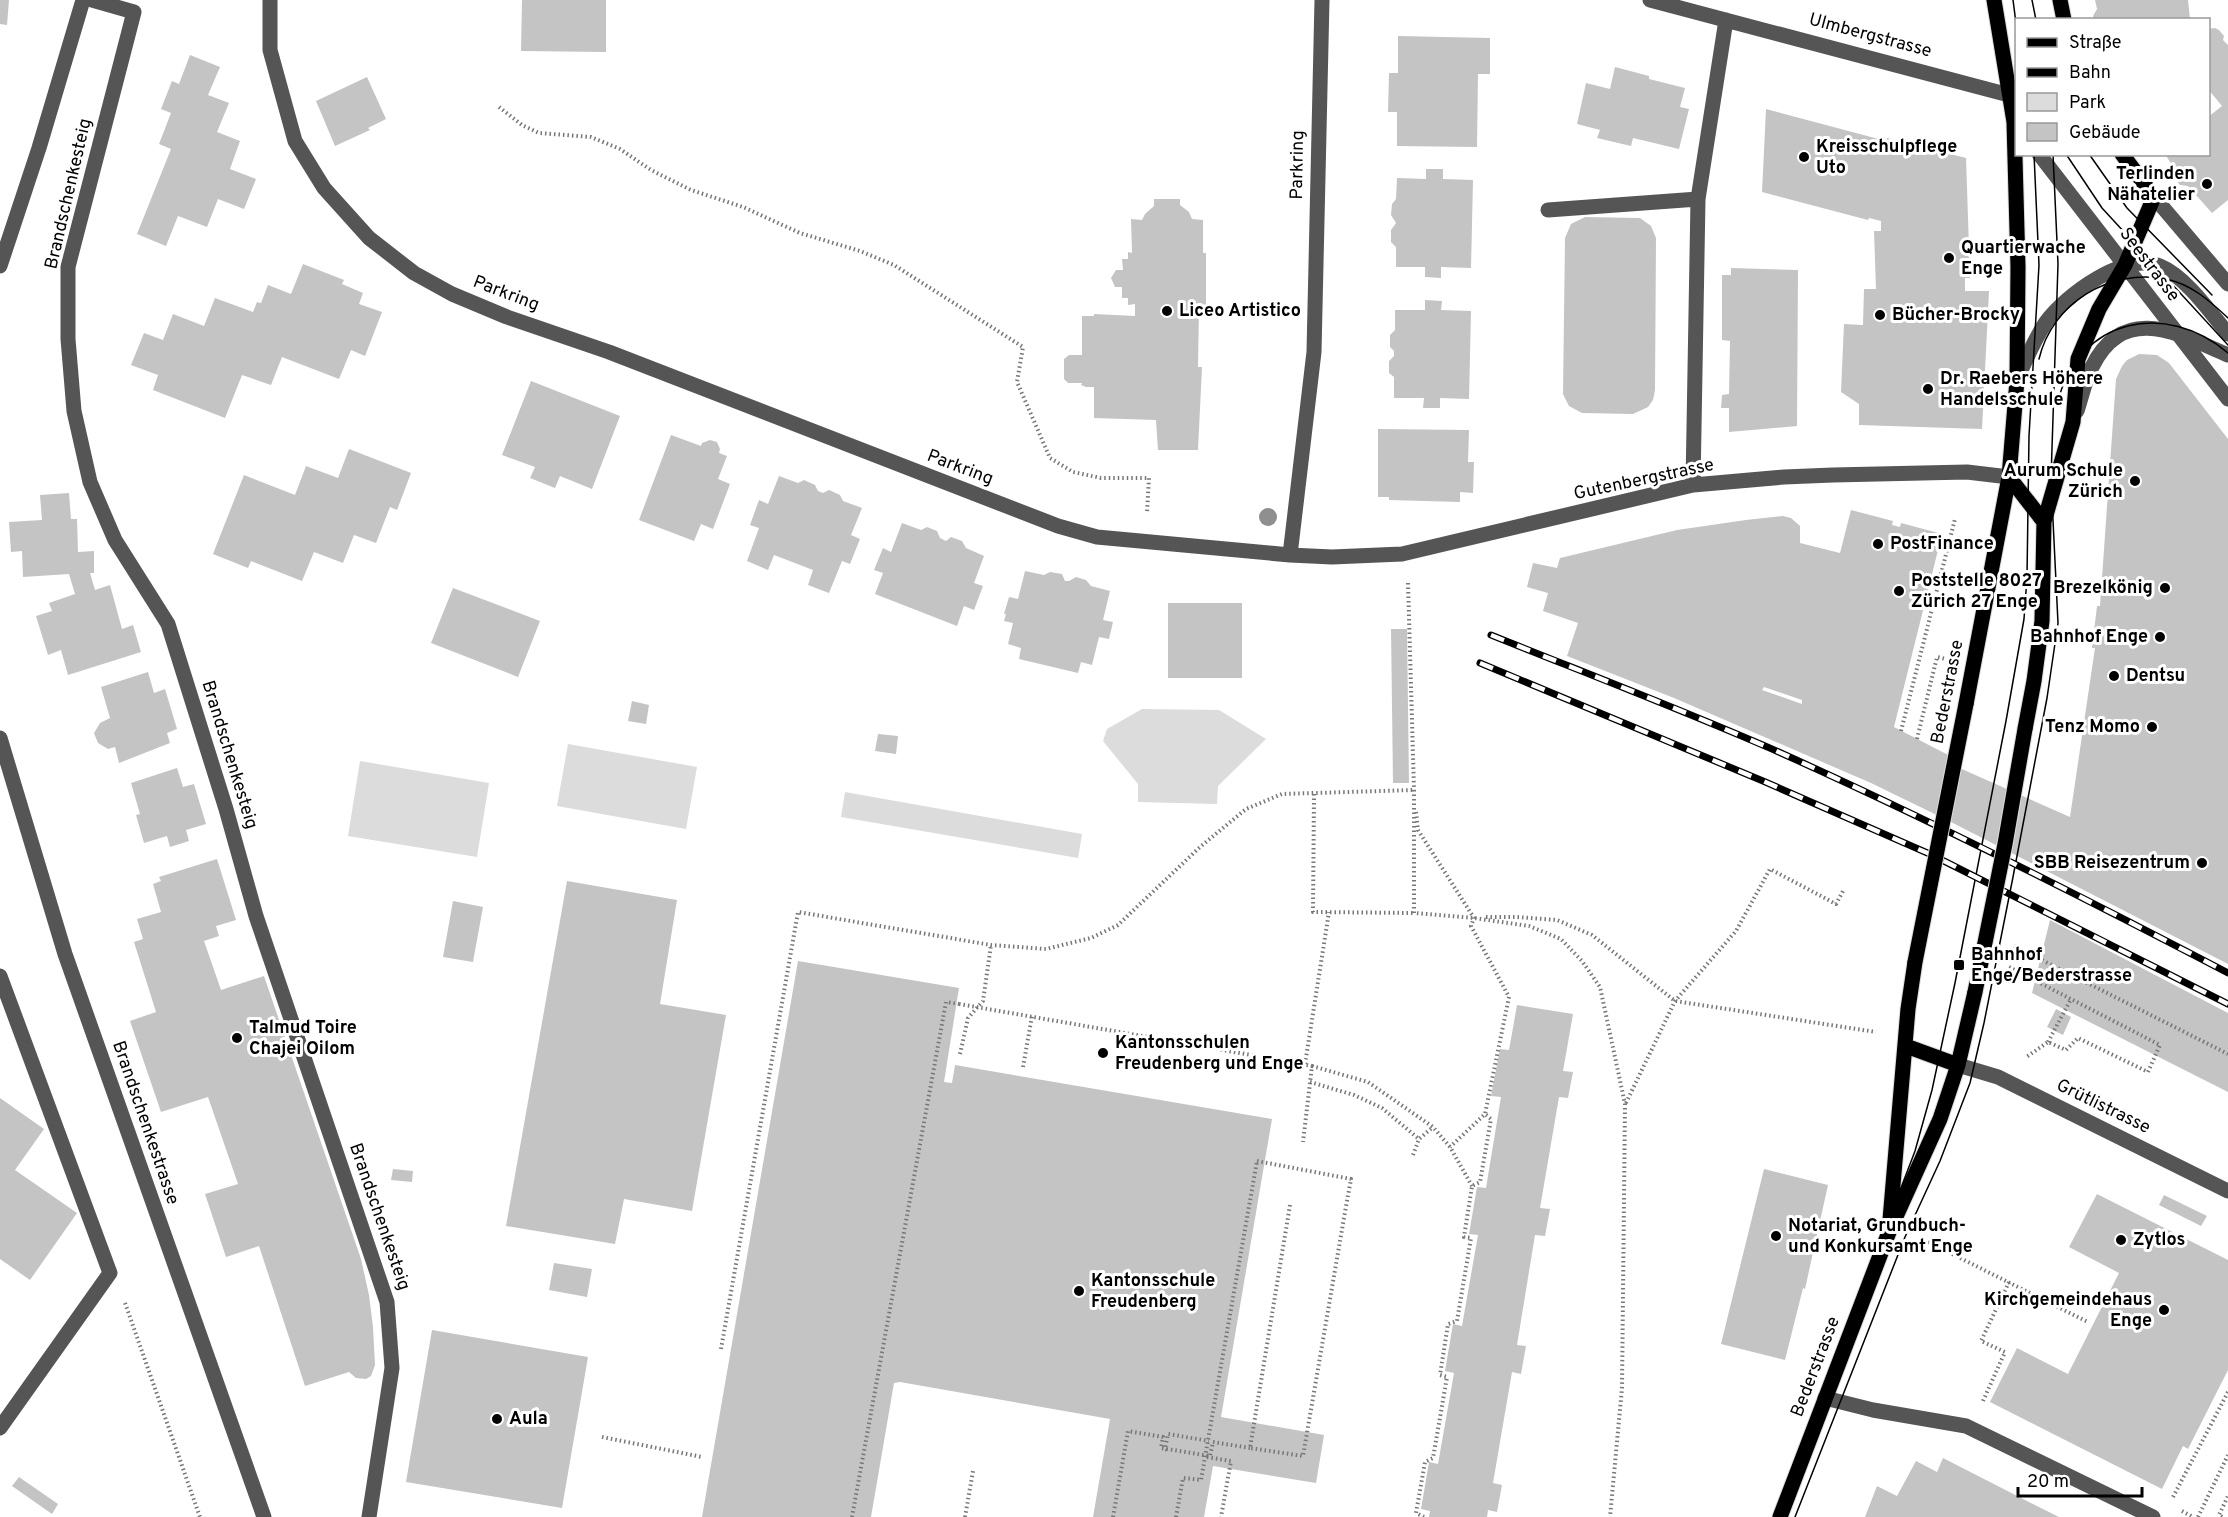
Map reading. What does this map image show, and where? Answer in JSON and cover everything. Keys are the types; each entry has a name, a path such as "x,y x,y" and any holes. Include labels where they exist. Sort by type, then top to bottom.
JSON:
{"main road":[{"path":"1994,0 2015,123"},
{"path":"2060,0 2064,18"},
{"name":"Bederstrasse","path":"1889,1232 1914,962 2009,477 2017,380 2016,156"},
{"path":"2123,156 2154,197"},
{"name":"Bederstrasse","path":"1780,1517 1889,1232 1940,1119 1958,1065 2005,844 2034,681 2042,621 2044,522 2073,422 2078,359 2099,309 2125,265 2154,197"},
{"path":"2009,477 2044,522"},
{"path":"1906,1046 1958,1065"}],"street":[{"path":"0,266 39,148 83,0"},
{"name":"Brandschenkesteig","path":"92,0 134,12 68,267 68,339 74,411 90,482 116,540 168,624 226,809 256,916 387,1302 392,1368 369,1517"},
{"name":"Parkring","path":"270,0 270,50 295,141 324,188 369,238 414,273 452,294 507,317 620,356 1058,526 1097,537 1290,555 1314,352 1322,0"},
{"name":"Ulmbergstrasse","path":"1650,0 2009,94"},
{"path":"1693,485 1698,199 1726,20"},
{"name":"Seestrasse","path":"2041,156 2228,399"},
{"path":"2154,197 2228,284"},
{"path":"1548,210 1698,199"},
{"path":"2017,380 2037,337 2060,307 2088,285 2125,265 2146,262 2161,266 2175,275 2228,334"},
{"path":"2073,422 2091,368 2101,352 2114,338 2131,330 2156,327 2228,355"},
{"name":"Gutenbergstrasse","path":"1290,555 1332,557 1402,554 1693,485 1784,477 1844,475 1967,472 2009,477"},
{"name":"Brandschenkestrasse","path":"0,738 65,954 264,1517"},
{"path":"0,976 110,1273 0,1428"},
{"name":"Grütlistrasse","path":"1958,1065 1998,1077 2228,1191"},
{"path":"1825,1398 1873,1410 1966,1426 2153,1517"}],"path":[{"path":"499,107 522,125 538,133 591,137 620,149 651,170 691,190 743,207 800,233 860,251 894,265 1023,347 1017,382 1050,458 1072,472 1101,478 1149,478 1147,517"},
{"path":"1901,730 1955,519"},
{"path":"1408,582 1414,790 1414,913"},
{"path":"1917,739 1937,657 1949,660"},
{"path":"721,1349 798,912 991,945 1046,949 1091,938 1118,925 1200,847 1246,809 1282,794 1414,790"},
{"path":"1414,790 1418,830 1474,918"},
{"path":"1314,793 1313,912 1414,913 1529,926 1561,939 1582,961 1600,987 1625,1104 1622,1388 1610,1517"},
{"path":"1625,1104 1675,1001 1736,931 1770,869 1836,904 1843,891"},
{"path":"1305,1064 1329,912"},
{"path":"1474,918 1517,917 1557,920 1592,935 1675,1001 1878,1032 1906,1046"},
{"path":"1450,1147 1485,1114 1509,997 1471,926 1474,918"},
{"path":"960,1054 968,1018 983,1001 991,945"},
{"path":"2012,945 2228,1053"},
{"path":"2005,966 2160,1045 2148,1072 2078,1038 2066,1050 2048,1042"},
{"path":"1998,1077 2048,1042 2071,999"},
{"path":"852,1517 946,1002 1305,1064 1368,1082 1433,1127 1450,1147 1472,1186 1464,1237 1471,1238 1457,1321 1448,1324 1440,1375 1447,1377 1433,1458 1425,1462 1416,1513 1424,1517"},
{"path":"1023,1067 1032,1016"},
{"path":"1303,1142 1312,1066"},
{"path":"1310,1082 1354,1095 1382,1108 1419,1139"},
{"path":"1472,1186 1480,1182 1482,1172 1491,1119 1485,1114"},
{"path":"1413,1155 1419,1139 1433,1127"},
{"path":"1176,1517 1183,1478 1201,1480 1257,1161 1351,1179 1303,1456 1213,1442 1168,1434 1165,1449 1231,1461 1221,1517"},
{"path":"1250,1448 1290,1205"},
{"path":"1928,1242 2088,1322"},
{"path":"110,1273 124,1301 200,1517"},
{"path":"1981,1406 2005,1352 1981,1341 2009,1282"},
{"path":"2169,1504 2228,1392"},
{"path":"1113,1517 1128,1431 1163,1437 1161,1448 1210,1456 1213,1442"},
{"path":"602,1437 702,1458"},
{"path":"2198,1517 2228,1457"},
{"path":"965,1517 973,1471"},
{"path":"2222,1517 2219,1515 2228,1496"},
{"path":"2177,1509 2193,1517"}],"green space":[{"path":"1142,709 1219,710 1266,739 1218,786 1217,804 1138,802 1138,784 1103,741 1107,729"},
{"path":"568,744 697,767 686,829 557,806"},
{"path":"360,761 489,783 477,857 348,836"},
{"path":"845,792 1082,834 1078,858 841,817"}],"building":[{"path":"0,0 9,0 7,25 0,24"},
{"path":"522,0 606,0 606,52 521,51"},
{"path":"2095,0 2188,0 2190,18 2094,18 2097,9"},
{"path":"2210,29 2219,30 2228,45 2228,200 2212,213 2188,186 2180,185 2170,173 2172,165 2166,156 2210,156 2210,115 2222,106 2210,91"},
{"path":"1398,36 1490,38 1490,74 1478,74 1477,147 1397,146 1397,112 1388,112 1389,73 1398,73"},
{"path":"190,55 220,67 208,95 229,103 217,132 240,141 230,169 256,179 244,209 218,199 207,227 178,216 166,246 137,234 171,149 159,144 171,113 161,109 172,81 179,84"},
{"path":"1615,67 1685,88 1680,107 1689,109 1679,149 1633,138 1631,146 1597,138 1600,130 1577,124 1586,83 1610,89"},
{"path":"367,77 386,119 368,128 370,130 335,146 316,101"},
{"path":"1766,109 1886,141 1887,138 1966,158 1970,278 1965,278 1965,291 1989,291 1982,429 1859,425 1859,404 1841,392 1844,324 1863,325 1864,289 1876,289 1874,231 1881,231 1881,221 1869,218 1868,220 1762,192"},
{"path":"1426,169 1443,169 1443,179 1473,180 1471,268 1441,267 1441,278 1425,277 1425,267 1396,267 1396,247 1391,242 1391,230 1396,223 1391,215 1392,204 1396,199 1397,178 1426,179"},
{"name":"Liceo Artistico","path":"1154,199 1180,199 1180,205 1189,212 1192,219 1203,220 1203,253 1206,253 1206,307 1199,307 1198,367 1202,367 1198,450 1158,450 1156,420 1094,418 1094,387 1086,387 1081,385 1082,383 1068,383 1064,379 1064,359 1069,355 1082,355 1082,316 1094,316 1094,314 1135,316 1135,304 1128,305 1128,298 1122,298 1122,287 1115,287 1111,278 1116,270 1123,270 1122,259 1128,259 1128,252 1132,253 1131,219 1142,220 1154,206"},
{"path":"1585,217 1640,218 1651,226 1656,238 1655,390 1653,400 1648,407 1633,414 1582,413 1569,406 1563,394 1565,238 1571,224"},
{"path":"303,264 344,280 342,284 363,293 359,304 382,312 365,356 351,350 339,379 282,357 271,385 242,375 225,418 153,390 158,375 131,365 144,333 163,340 173,314 204,326 215,298 253,312 257,302 261,303 268,285 291,294"},
{"path":"1731,268 1798,270 1797,426 1729,432 1729,408 1721,408 1722,395 1729,394 1730,341 1722,340 1722,275 1731,275"},
{"path":"1425,300 1442,301 1441,310 1471,311 1469,399 1440,398 1440,408 1423,408 1424,398 1394,398 1394,377 1389,373 1389,361 1394,356 1394,351 1390,347 1390,335 1395,330 1395,310 1425,310"},
{"path":"2139,354 2157,355 2169,363 2228,439 2228,964 1871,783 1674,698 1567,656 1578,623 1543,611 1548,593 1527,587 1533,563 1557,568 1560,558 1677,530 1746,520 1783,516 1791,518 1800,526 1800,543 1840,553 1851,510 1893,521 1892,525 1900,527 1901,523 1942,534 1894,727 1956,759 1955,766 2070,817 2095,648 2092,648 2097,606 2100,606 2116,379 2127,360","holes":["1764,687 1802,700 1802,704 1762,690"]},
{"path":"531,381 620,416 592,489 560,476 555,488 530,478 535,467 502,455"},
{"path":"1378,429 1469,430 1468,462 1474,462 1473,493 1460,492 1460,502 1389,500 1389,497 1378,497"},
{"path":"671,435 701,446 702,443 710,440 717,442 719,453 727,456 718,479 730,484 713,529 701,524 694,541 639,520"},
{"path":"349,449 411,473 397,510 390,507 376,543 354,535 343,563 314,552 302,581 251,561 248,568 213,554 244,475 295,495 306,466 338,478"},
{"path":"779,476 798,483 804,480 815,485 818,491 823,493 829,490 840,495 843,501 862,508 851,535 860,539 850,564 842,561 829,593 808,585 813,570 774,555 768,570 747,561 759,528 750,525 759,500 768,504"},
{"path":"69,493 71,519 77,519 78,552 94,551 94,573 90,573 95,590 110,585 122,629 133,625 141,652 68,675 61,650 48,655 36,616 52,611 49,603 75,594 69,574 23,577 22,551 11,552 9,522 42,520 40,495"},
{"path":"902,523 921,530 927,527 937,531 940,538 946,541 951,537 962,541 966,548 984,556 974,583 983,586 974,610 964,606 957,626 875,594 883,573 874,570 883,548 891,552"},
{"path":"1025,571 1044,575 1050,572 1062,574 1065,581 1076,577 1086,580 1091,586 1110,591 1103,620 1113,622 1109,639 1099,637 1092,665 1081,662 1078,673 1019,659 1021,648 1008,644 1013,623 1004,621 1006,614 1004,614 1009,597 1018,599"},
{"path":"453,588 540,621 518,677 431,643"},
{"path":"1168,603 1242,603 1242,678 1168,678"},
{"path":"1391,629 1407,629 1409,783 1393,783"},
{"path":"148,672 154,693 165,689 177,729 167,733 170,743 119,763 115,747 108,749 98,743 94,733 100,723 110,718 101,687"},
{"path":"632,701 649,705 646,724 628,721"},
{"path":"878,734 898,736 896,754 875,751"},
{"path":"177,768 183,787 194,784 206,824 186,830 189,841 170,847 167,836 144,843 136,815 140,814 131,783"},
{"path":"217,859 236,920 216,926 219,936 204,941 221,990 264,976 361,1259 369,1295 375,1365 371,1376 366,1379 356,1378 349,1372 305,1386 259,1246 226,1257 205,1194 238,1184 208,1097 161,1112 130,1021 156,1012 134,942 143,939 137,919 161,912 153,884 161,881 159,877"},
{"path":"567,881 677,900 660,1004 726,1015 692,1211 624,1199 615,1244 506,1226"},
{"path":"453,901 483,907 473,962 443,957"},
{"path":"2050,920 2228,1013 2228,1092 2032,993"},
{"path":"798,961 959,988 944,1082 952,1083 955,1065 1272,1119 1221,1417 1324,1435 1316,1483 1213,1466 1204,1517 1093,1517 1110,1419 900,1382 894,1383 871,1517 702,1517"},
{"path":"1517,1005 1573,1014 1563,1071 1573,1072 1568,1098 1559,1097 1540,1208 1550,1209 1545,1236 1535,1235 1517,1345 1526,1346 1521,1374 1512,1372 1493,1483 1502,1485 1497,1512 1488,1510 1487,1517 1429,1517 1430,1511 1421,1509 1429,1462 1438,1464 1454,1373 1445,1371 1453,1324 1462,1326 1478,1235 1469,1234 1477,1187 1486,1188 1501,1097 1491,1096 1500,1049 1509,1050"},
{"path":"2056,1009 2071,1017 2063,1035 2047,1027"},
{"path":"0,1098 44,1129 15,1170 77,1213 30,1280 0,1259"},
{"path":"393,1169 413,1171 412,1182 391,1180"},
{"path":"1764,1169 1828,1185 1805,1289 1803,1288 1785,1360 1721,1344"},
{"name":"Kirchgemeindehaus Enge","path":"2097,1194 2228,1260 2228,1370 2188,1449 2183,1446 2162,1489 1990,1402 2017,1348 2068,1374 2119,1273 2069,1247"},
{"path":"2164,1195 2207,1216 2201,1226 2159,1205"},
{"path":"554,1263 592,1269 587,1297 549,1290"},
{"name":"Aula","path":"432,1330 588,1357 562,1508 406,1482"},
{"path":"1943,1458 2059,1517 1865,1517 1877,1486 1897,1496 1916,1461 1937,1472"},
{"path":"19,1477 58,1504 52,1514 12,1486"}],"tram line":[{"path":"2013,0 2015,18"},
{"path":"2032,0 2036,18"},
{"path":"1776,1517 1915,1151 1932,1090 1955,983 2006,721 2024,619 2027,577 2029,436 2039,265 2034,156"},
{"path":"1795,1517 1905,1237 1940,1161 1970,1083 1984,1023 2047,698 2058,623 2051,479 2058,264 2053,156"},
{"path":"2067,156 2102,208 2228,345"},
{"path":"2090,156 2127,208 2212,295"},
{"path":"2039,359 2056,321 2070,306 2086,294 2124,279 2145,277 2175,281 2200,294 2228,318"},
{"path":"2058,401 2069,373 2085,351 2105,335 2128,326 2153,323 2178,326 2204,336 2228,353"}],"railway":[{"path":"1491,635 1709,722 1838,779 2006,860 2228,973"},
{"path":"1480,663 1763,781 1932,855 2228,1004"}],"place":[{"name":"Kreisschulpflege Uto","path":"1804,157"},
{"name":"Terlinden Nähatelier","path":"2207,184"},
{"name":"Quartierwache Enge","path":"1949,258"},
{"name":"Liceo Artistico","path":"1167,311"},
{"name":"Bücher-Brocky","path":"1880,315"},
{"name":"Dr. Raebers Höhere Handelsschule","path":"1928,389"},
{"name":"Aurum Schule Zürich","path":"2135,481"},
{"name":"PostFinance","path":"1878,544"},
{"name":"Brezelkönig","path":"2165,588"},
{"name":"Poststelle 8027 Zürich 27 Enge","path":"1899,591"},
{"name":"Bahnhof Enge","path":"2160,637"},
{"name":"Dentsu","path":"2114,676"},
{"name":"Tenz Momo","path":"2152,727"},
{"name":"SBB Reisezentrum","path":"2202,863"},
{"name":"Bahnhof Enge/Bederstrasse","path":"1959,965"},
{"name":"Talmud Toire Chajei Oilom","path":"237,1038"},
{"name":"Kantonsschulen Freudenberg und Enge","path":"1103,1053"},
{"name":"Notariat, Grundbuch- und Konkursamt Enge","path":"1776,1236"},
{"name":"Zytlos","path":"2121,1240"},
{"name":"Kantonsschule Freudenberg","path":"1079,1291"},
{"name":"Kirchgemeindehaus Enge","path":"2164,1310"},
{"name":"Aula","path":"497,1419"}]}
